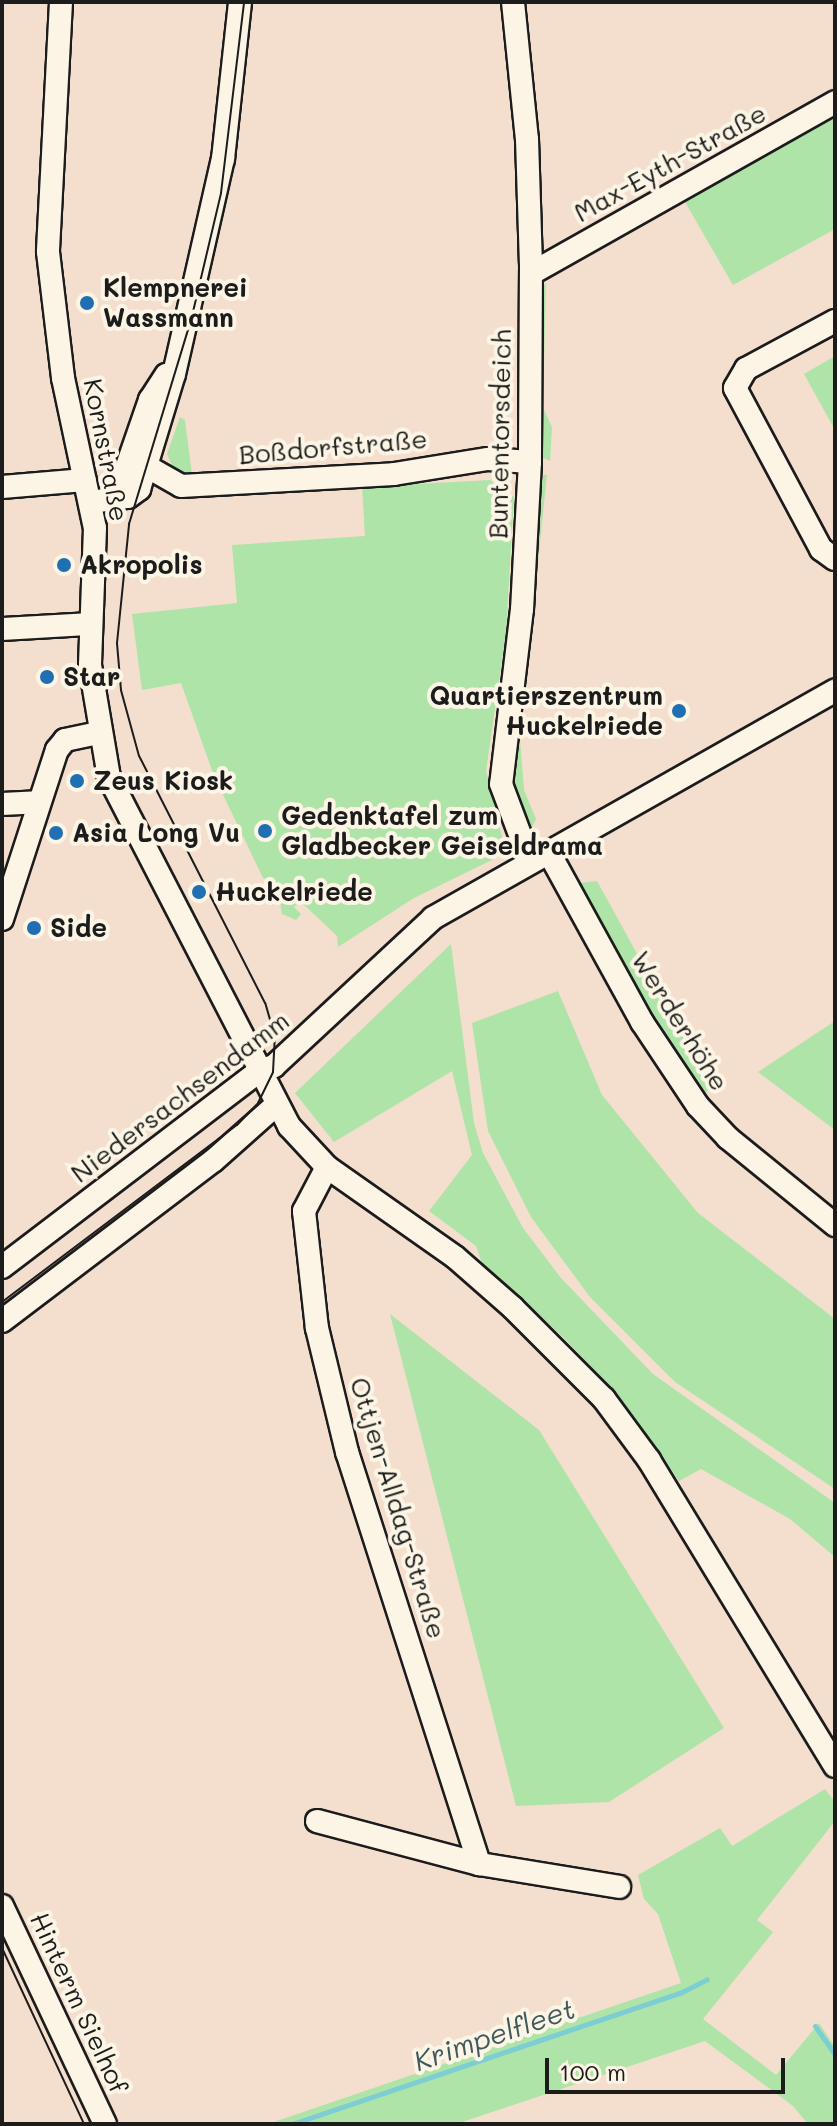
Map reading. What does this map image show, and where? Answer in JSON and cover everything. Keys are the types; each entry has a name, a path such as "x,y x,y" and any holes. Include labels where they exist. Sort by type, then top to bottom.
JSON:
{"street":[{"name":"Kornstraße","path":"61,2 48,252 63,378 88,491 95,562 89,624 98,733"},
{"path":"2,487 88,491 116,498 139,489 175,361 223,159 240,2"},
{"name":"Buntentorsdeich","path":"513,2 527,139 532,273 530,462 522,609 501,784 539,856"},
{"name":"Max-Eyth-Straße","path":"532,273 835,102"},
{"path":"835,321 746,369 735,388 823,553 835,559"},
{"path":"116,498 150,400 175,361"},
{"name":"Boßdorfstraße","path":"146,466 181,486 394,474 488,459 530,462"},
{"path":"2,629 89,624"},
{"name":"Niedersachsendamm","path":"2,1267 259,1071 274,1066 433,918 835,691"},
{"path":"2,919 49,767 65,740 98,733 106,770 275,1106 327,1167 455,1257 542,1333 604,1399 649,1460 835,1766"},
{"path":"2,804 37,802"},
{"name":"Werderhöhe","path":"539,856 698,1106 835,1225"},
{"path":"2,1321 213,1161 275,1106"},
{"name":"Ottjen-Alldag-Straße","path":"327,1167 304,1211 317,1328 347,1452 479,1864"},
{"path":"317,1821 479,1864 619,1887"},
{"name":"Hinterm Sielhof","path":"2,1906 105,2124"}],"green space":[{"path":"835,118 835,229 733,285 685,202"},
{"path":"546,282 543,408 552,427 550,461 537,455 542,289"},
{"path":"835,356 835,430 804,374"},
{"path":"180,417 185,420 192,475 175,473 167,454"},
{"path":"547,474 520,740 524,790 536,819 529,833 514,789 513,739 537,479"},
{"path":"490,480 514,497 506,632 486,771 506,853 414,898 338,947 337,936 300,901 294,907 301,914 296,920 282,914 280,902 287,888 263,878 214,776 181,683 142,690 132,614 237,603 232,545 365,536 362,487"},
{"path":"597,881 711,1088 700,1097 643,1009 579,883"},
{"path":"451,944 474,1123 483,1153 523,1228 561,1278 653,1374 835,1503 835,1557 790,1519 701,1469 679,1481 613,1391 564,1338 482,1263 476,1246 429,1211 472,1155 452,1071 334,1142 295,1093"},
{"path":"558,991 602,1095 698,1213 835,1319 835,1489 675,1382 590,1297 531,1217 488,1131 472,1023"},
{"path":"835,1021 835,1130 758,1072"},
{"path":"390,1314 539,1430 724,1728 609,1802 516,1806"},
{"path":"825,1789 835,1802 835,1821 757,1920 773,1932 703,2019 776,2075 819,2023 835,2047 835,2124 808,2124 793,2106 705,2041 456,2124 268,2124 681,1983 658,1914 644,1899 638,1875 720,1828 732,1846"}],"waterway":[{"name":"Krimpelfleet","path":"292,2124 680,1993 707,1979"},
{"name":"Krimpelfleet","path":"815,2026 835,2055"}],"tram line":[{"path":"2,1302 237,1125 258,1103 273,1072 275,1037 265,1003 139,756 121,690 117,643 129,524 192,316 221,193 244,2"},
{"path":"2,1948 84,2124"}],"place":[{"name":"Klempnerei Wassmann","path":"87,303"},
{"name":"Akropolis","path":"64,565"},
{"name":"Star","path":"47,677"},
{"name":"Quartierszentrum Huckelriede","path":"679,711"},
{"name":"Zeus Kiosk","path":"77,781"},
{"name":"Gedenktafel zum Gladbecker Geiseldrama","path":"265,831"},
{"name":"Asia Long Vu","path":"56,833"},
{"name":"Huckelriede","path":"199,892"},
{"name":"Side","path":"34,928"}]}
